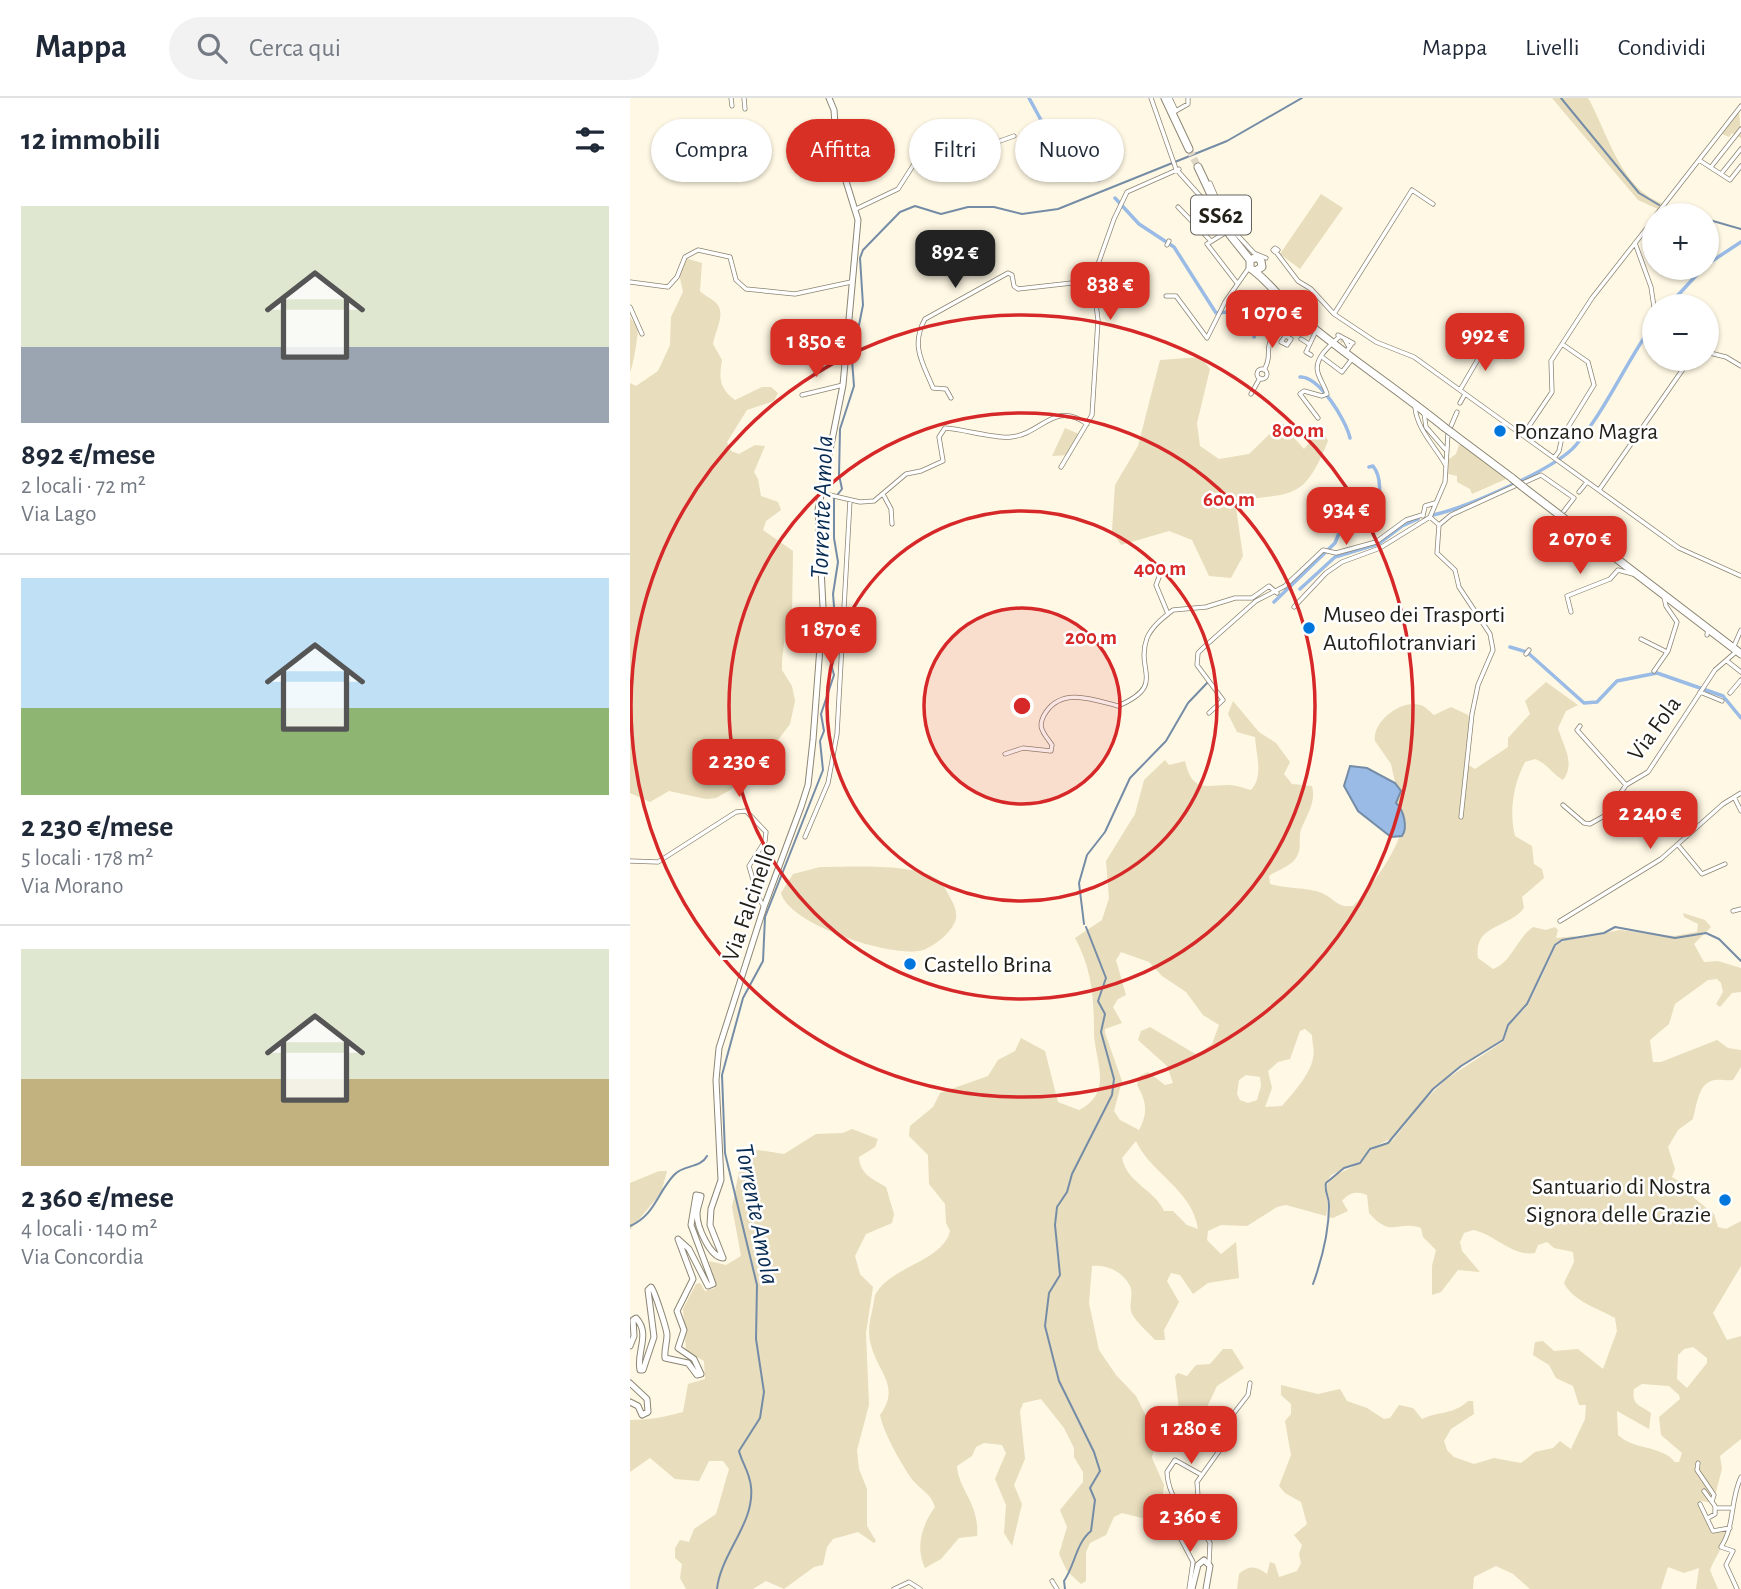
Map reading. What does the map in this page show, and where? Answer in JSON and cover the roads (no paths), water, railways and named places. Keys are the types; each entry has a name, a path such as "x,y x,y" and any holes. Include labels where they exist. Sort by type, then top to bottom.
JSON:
{"main road":[{"path":"1165,98 1174,112 1189,149"},
{"name":"SS62","path":"1198,167 1238,248 1283,301 1317,329 1343,341 1429,419 1519,483 1663,595 1705,632 1737,651"},
{"name":"SS62","path":"1253,266 1262,267 1264,259"}],"street":[{"path":"731,98 732,106"},
{"path":"744,98 745,109"},
{"name":"Via Falcinello","path":"630,1346 634,1336 633,1320 636,1318 643,1336 638,1364 642,1370 654,1337 648,1290 651,1287 657,1295 661,1320 666,1329 666,1358 688,1363 697,1375 701,1374 694,1359 678,1348 684,1330 677,1311 692,1278 678,1239 689,1249 708,1286 713,1284 692,1230 691,1220 696,1195 701,1196 697,1214 705,1237 714,1254 723,1258 710,1225 721,1180 716,1080 719,1048 807,785 823,607 818,554 822,493 843,385 858,220 837,152 834,110 829,98"},
{"path":"1151,98 1170,157 1177,169 1209,205 1217,221 1227,227 1207,244 1237,284"},
{"path":"1170,98 1174,112 1188,104 1188,98"},
{"path":"1666,203 1741,106"},
{"path":"1711,167 1741,129"},
{"path":"856,209 898,189 916,161 925,155 979,147 1014,136"},
{"path":"1721,174 1741,149"},
{"path":"1699,160 1730,180 1741,166"},
{"path":"1061,467 1092,415 1098,320 1095,296 1097,267 1119,209 1127,192 1177,169"},
{"path":"1210,183 1232,230 1254,253 1264,259 1275,252 1298,281 1311,289 1334,314 1376,342 1414,357 1679,548 1741,576"},
{"path":"1334,314 1412,190 1433,204"},
{"path":"1178,207 1211,241"},
{"path":"1523,435 1550,397 1554,385 1551,360 1592,298 1642,235"},
{"path":"1635,243 1652,294"},
{"path":"630,282 668,286 677,277 685,257 698,250 730,257 736,280 746,289 795,294 853,282"},
{"path":"1166,296 1176,296 1207,338 1237,284 1253,266"},
{"path":"951,398 946,390 933,388 918,355 920,328 925,319 946,306 968,298 1007,273 1012,275 1014,286 1018,289 1081,282 1097,267"},
{"path":"1251,394 1260,378 1266,377 1264,369 1270,359 1268,345 1279,324 1283,301"},
{"path":"630,307 642,334"},
{"path":"1286,336 1300,316"},
{"path":"1311,355 1306,352 1317,329"},
{"path":"1301,339 1309,345"},
{"path":"1321,356 1342,372 1343,341"},
{"path":"1318,418 1300,394 1304,391 1326,395 1316,370 1321,356 1343,341"},
{"path":"1460,403 1462,392 1488,342"},
{"path":"1557,460 1562,437 1594,386 1588,362 1562,344"},
{"path":"1301,353 1309,345"},
{"path":"1719,357 1741,366"},
{"path":"1599,490 1682,371"},
{"path":"802,395 843,385"},
{"path":"1415,404 1416,419 1446,466"},
{"path":"1416,419 1423,411"},
{"path":"1433,435 1442,439 1457,412"},
{"path":"822,493 870,502 884,496 906,474 921,471 943,461 944,454 939,438 945,428 1010,438 1055,416 1073,415 1087,424"},
{"path":"1429,419 1433,435 1446,449"},
{"path":"1294,607 1326,573 1342,562 1380,548 1425,517 1444,486 1448,431"},
{"path":"1438,450 1446,449"},
{"path":"1461,817 1472,715 1478,685 1493,650 1490,634 1459,587 1455,570 1437,553 1439,525 1451,515 1541,475 1555,482 1574,498 1564,511"},
{"path":"1578,492 1587,482"},
{"path":"884,496 891,509 892,524"},
{"name":"Via Falcinello","path":"805,837 828,783 838,734 849,499"},
{"path":"1425,517 1424,506 1435,503"},
{"path":"1209,713 1223,700 1197,665 1198,653 1256,601 1277,593 1329,551 1377,542 1406,520 1425,517 1439,525"},
{"path":"1571,612 1567,596 1611,579 1618,570 1632,575 1634,572"},
{"path":"1165,571 1161,572 1156,585 1168,614"},
{"path":"1005,754 1023,748 1051,751 1052,745 1040,729 1040,723 1057,700 1069,696 1118,706 1139,695 1148,676 1145,646 1148,636 1177,608 1206,607 1235,598 1252,598 1269,586 1277,593"},
{"path":"1654,671 1667,652 1677,622 1666,606 1663,595"},
{"path":"1737,651 1741,630"},
{"path":"1641,639 1667,652"},
{"name":"Via Fola","path":"1563,805 1584,823 1590,824 1606,815 1626,785 1648,772 1715,670 1737,651"},
{"path":"1727,660 1741,672"},
{"path":"1730,693 1741,680"},
{"path":"1702,690 1722,701"},
{"path":"1580,726 1577,730 1626,785"},
{"path":"1560,921 1628,881 1678,845 1741,793"},
{"path":"1734,797 1741,811"},
{"path":"630,862 658,862 736,812 746,811 766,832 765,841 749,866 758,897 764,907"},
{"path":"1678,845 1702,874 1725,864"},
{"path":"1733,911 1741,909"},
{"path":"630,1383 647,1399 647,1413 642,1415 638,1406 630,1402"},
{"path":"1206,1589 1209,1538 1200,1525 1196,1494 1200,1474 1227,1440 1234,1413 1248,1395 1250,1383"},
{"path":"1191,1589 1193,1562 1173,1524 1178,1505 1168,1484 1167,1472 1175,1460 1200,1474"},
{"path":"1698,1463 1697,1470 1714,1495 1712,1501"},
{"path":"1737,1589 1726,1565 1733,1551 1721,1547 1728,1539 1741,1477"},
{"path":"1704,1491 1715,1508 1715,1514 1708,1518"},
{"path":"1700,1504 1713,1531 1730,1528"},
{"path":"1715,1508 1733,1508"},
{"path":"1191,1589 1200,1562 1209,1563"},
{"path":"1052,1581 1057,1589"},
{"path":"894,1589 909,1583 920,1589"}],"water":[{"path":"1350,766 1367,768 1395,783 1401,791 1396,803 1404,819 1402,836 1391,837 1358,811 1344,786"}],"waterway":[{"path":"1029,98 1040,119"},
{"name":"Torrente Amola","path":"717,1589 725,1563 748,1513 751,1487 739,1451 760,1418 764,1392 756,1339 757,1285 725,1153 722,1075 743,998 763,961 765,917 823,770 820,741 824,731 821,714 834,675 830,660 836,631 833,594 838,562 834,538 834,499 842,489 839,475 840,429 854,386 852,360 863,305 860,258 863,250 900,212 915,206 941,214 968,207 994,207 1022,214 1058,209 1227,141 1302,98"},
{"path":"1561,98 1639,193 1656,203"},
{"path":"1115,198 1139,224 1174,247 1216,313 1228,312 1239,297 1245,296 1256,308 1261,322 1254,337"},
{"path":"1719,223 1741,229"},
{"path":"1719,256 1741,242"},
{"path":"1679,294 1692,280"},
{"path":"1433,515 1509,486 1565,455 1587,431 1642,341"},
{"path":"1300,377 1315,384 1331,400 1350,438"},
{"path":"1274,602 1335,543 1343,523 1376,504 1379,482 1376,470 1373,466 1369,467"},
{"path":"1300,589 1335,557 1378,544 1402,526 1418,519"},
{"path":"1510,647 1527,652 1584,703 1597,702 1617,681 1657,673 1723,696 1741,718"},
{"path":"1084,924 1079,883 1087,855 1105,832 1130,778 1166,741 1188,703 1208,682"},
{"path":"1065,1589 1064,1581 1079,1548 1091,1531 1095,1500 1090,1488 1100,1471 1094,1452 1059,1381 1045,1326 1049,1293 1060,1275 1055,1225 1057,1207 1067,1192 1072,1174 1112,1095 1114,1079 1101,1032 1105,1014 1098,1001 1106,978 1086,927"},
{"path":"1313,1284 1328,1225 1326,1183 1344,1168 1360,1163 1370,1149 1388,1143 1433,1089 1461,1066 1503,1040 1508,1025 1527,1004 1555,945 1562,940 1604,933 1615,927 1675,938 1706,933 1719,939 1741,961"},
{"path":"630,1226 645,1216 674,1175 700,1163 707,1156"}],"tunnel":[{"path":"1189,149 1198,167"}],"place":[{"name":"Ponzano Magra","path":"1500,431"},
{"name":"Museo dei Trasporti Autofilotranviari","path":"1309,628"},
{"name":"Castello Brina","path":"910,964"},
{"name":"Santuario di Nostra Signora delle Grazie","path":"1725,1200"}]}
